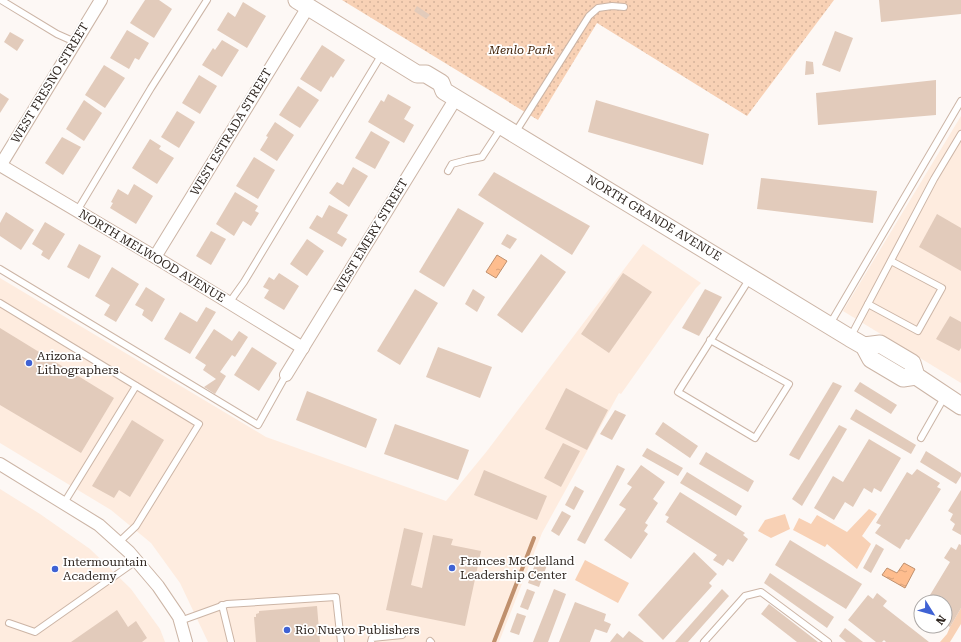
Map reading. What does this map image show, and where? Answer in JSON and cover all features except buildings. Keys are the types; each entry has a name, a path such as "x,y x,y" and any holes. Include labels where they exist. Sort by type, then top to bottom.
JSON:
{"main road":[{"name":"NORTH GRANDE AVENUE","path":"302,3 416,74 426,74 441,83 450,94 857,342"},
{"path":"857,342 880,344 912,363 916,376 961,406"}],"street":[{"name":"WEST FRESNO STREET","path":"0,165 101,0"},
{"name":"WEST ESTRADA STREET","path":"155,257 302,3"},
{"name":"WEST EMERY STREET","path":"286,375 450,94"},
{"name":"NORTH MELWOOD AVENUE","path":"0,165 155,257 303,348"},
{"path":"0,464 99,525 136,560 158,586 179,617 186,642"}],"lane":[{"path":"1,0 57,34 75,42"},
{"path":"77,211 207,0"},
{"path":"448,171 452,164 482,157 509,130 588,16 598,8 612,6 624,7"},
{"path":"229,303 244,282 382,53"},
{"path":"829,325 961,101"},
{"path":"857,342 868,304 934,179 961,134"},
{"path":"868,304 918,331 942,288 891,261"},
{"path":"0,269 258,425 286,375"},
{"path":"710,340 788,384 755,438 678,392 710,340 750,276"},
{"path":"0,303 199,424 136,526 118,543"},
{"path":"64,503 136,386"},
{"path":"921,438 945,396"},
{"path":"9,623 35,632 136,560"},
{"path":"704,642 745,596 761,592 828,642"},
{"path":"180,622 227,604 336,597 341,642"},
{"path":"222,605 231,642"},
{"path":"371,642 372,638 402,635"}],"shaded area":[{"path":"961,116 961,383 843,311"},
{"path":"643,244 701,283 621,394 619,393 542,533 499,642 208,642 180,583 151,543 111,510 0,443 0,278 266,437 446,501 487,451"},
{"name":"Intermountain Academy","path":"0,489 40,514 90,549 131,589 160,629 165,642 0,642"}],"green space":[{"name":"Menlo Park","path":"342,0 834,0 747,116 597,23 538,120"},
{"path":"869,509 877,514 862,536 871,544 857,569 827,544 825,547 793,530 799,518 811,524 817,515 847,532"},
{"path":"785,514 790,529 771,538 758,531 765,520"},
{"path":"585,560 629,583 618,603 575,580"},
{"path":"961,608 961,624 950,642 940,642 947,634 953,634 953,622"}],"water":[{"path":"497,255 507,261 496,278 486,272"},
{"path":"904,563 915,569 905,588 882,575 887,568 897,573"}],"waterway":[{"path":"494,642 534,538"}],"place":[{"name":"Arizona Lithographers","path":"29,363"},
{"name":"Frances McClelland Leadership Center","path":"452,568"},
{"name":"Intermountain Academy","path":"55,569"},
{"name":"Rio Nuevo Publishers","path":"287,630"}]}
